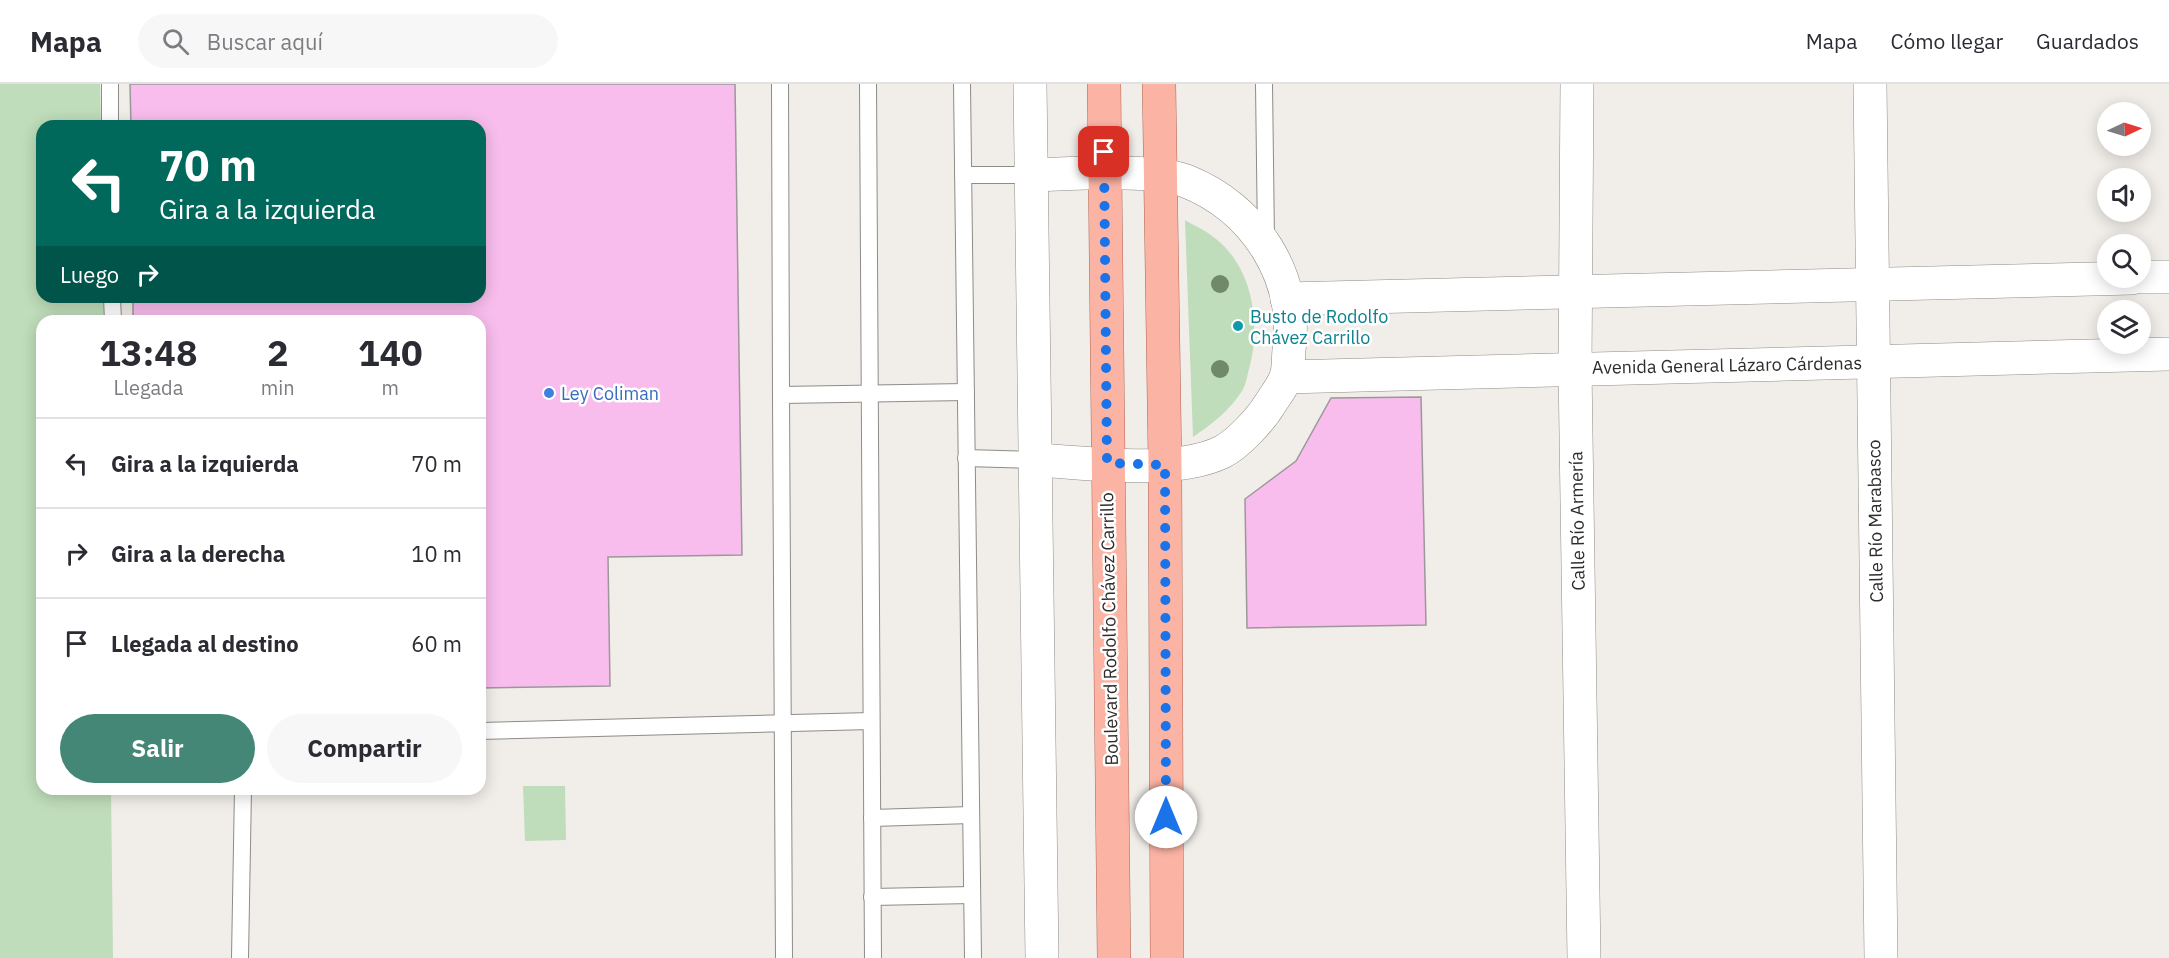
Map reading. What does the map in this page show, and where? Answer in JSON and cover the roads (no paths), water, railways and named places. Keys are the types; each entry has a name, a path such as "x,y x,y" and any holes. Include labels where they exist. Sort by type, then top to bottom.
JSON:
{"main road":[{"name":"Boulevard Rodolfo Chávez Carrillo","path":"1104,84 1114,958"},
{"path":"1159,84 1165,465 1167,958"}],"street":[{"path":"1030,84 1037,460 1042,958"},
{"name":"Calle Río Armería","path":"1578,84 1575,369 1584,958"},
{"name":"Calle Río Marabasco","path":"1870,84 1881,958"},
{"path":"1032,175 1160,174 1185,180 1219,197 1257,231 1282,275 1292,326 1286,376 1261,418 1224,452 1192,462 1165,465 1037,460"},
{"path":"2151,277 2169,277"},
{"path":"1287,299 2097,279"},
{"name":"Avenida General Lázaro Cárdenas","path":"1286,376 2169,354"}],"lane":[{"path":"110,84 110,120"},
{"path":"780,84 784,958"},
{"path":"868,84 873,958"},
{"path":"962,84 973,958"},
{"path":"1264,84 1266,247"},
{"path":"963,175 1032,175"},
{"path":"781,394 966,392"},
{"path":"966,458 1037,460"},
{"path":"486,731 871,721"},
{"path":"240,958 243,795"},
{"path":"872,818 972,815"},
{"path":"872,897 972,895"}],"place":[{"name":"Busto de Rodolfo Chávez Carrillo","path":"1238,326"},
{"name":"Ley Coliman","path":"549,393"}]}
